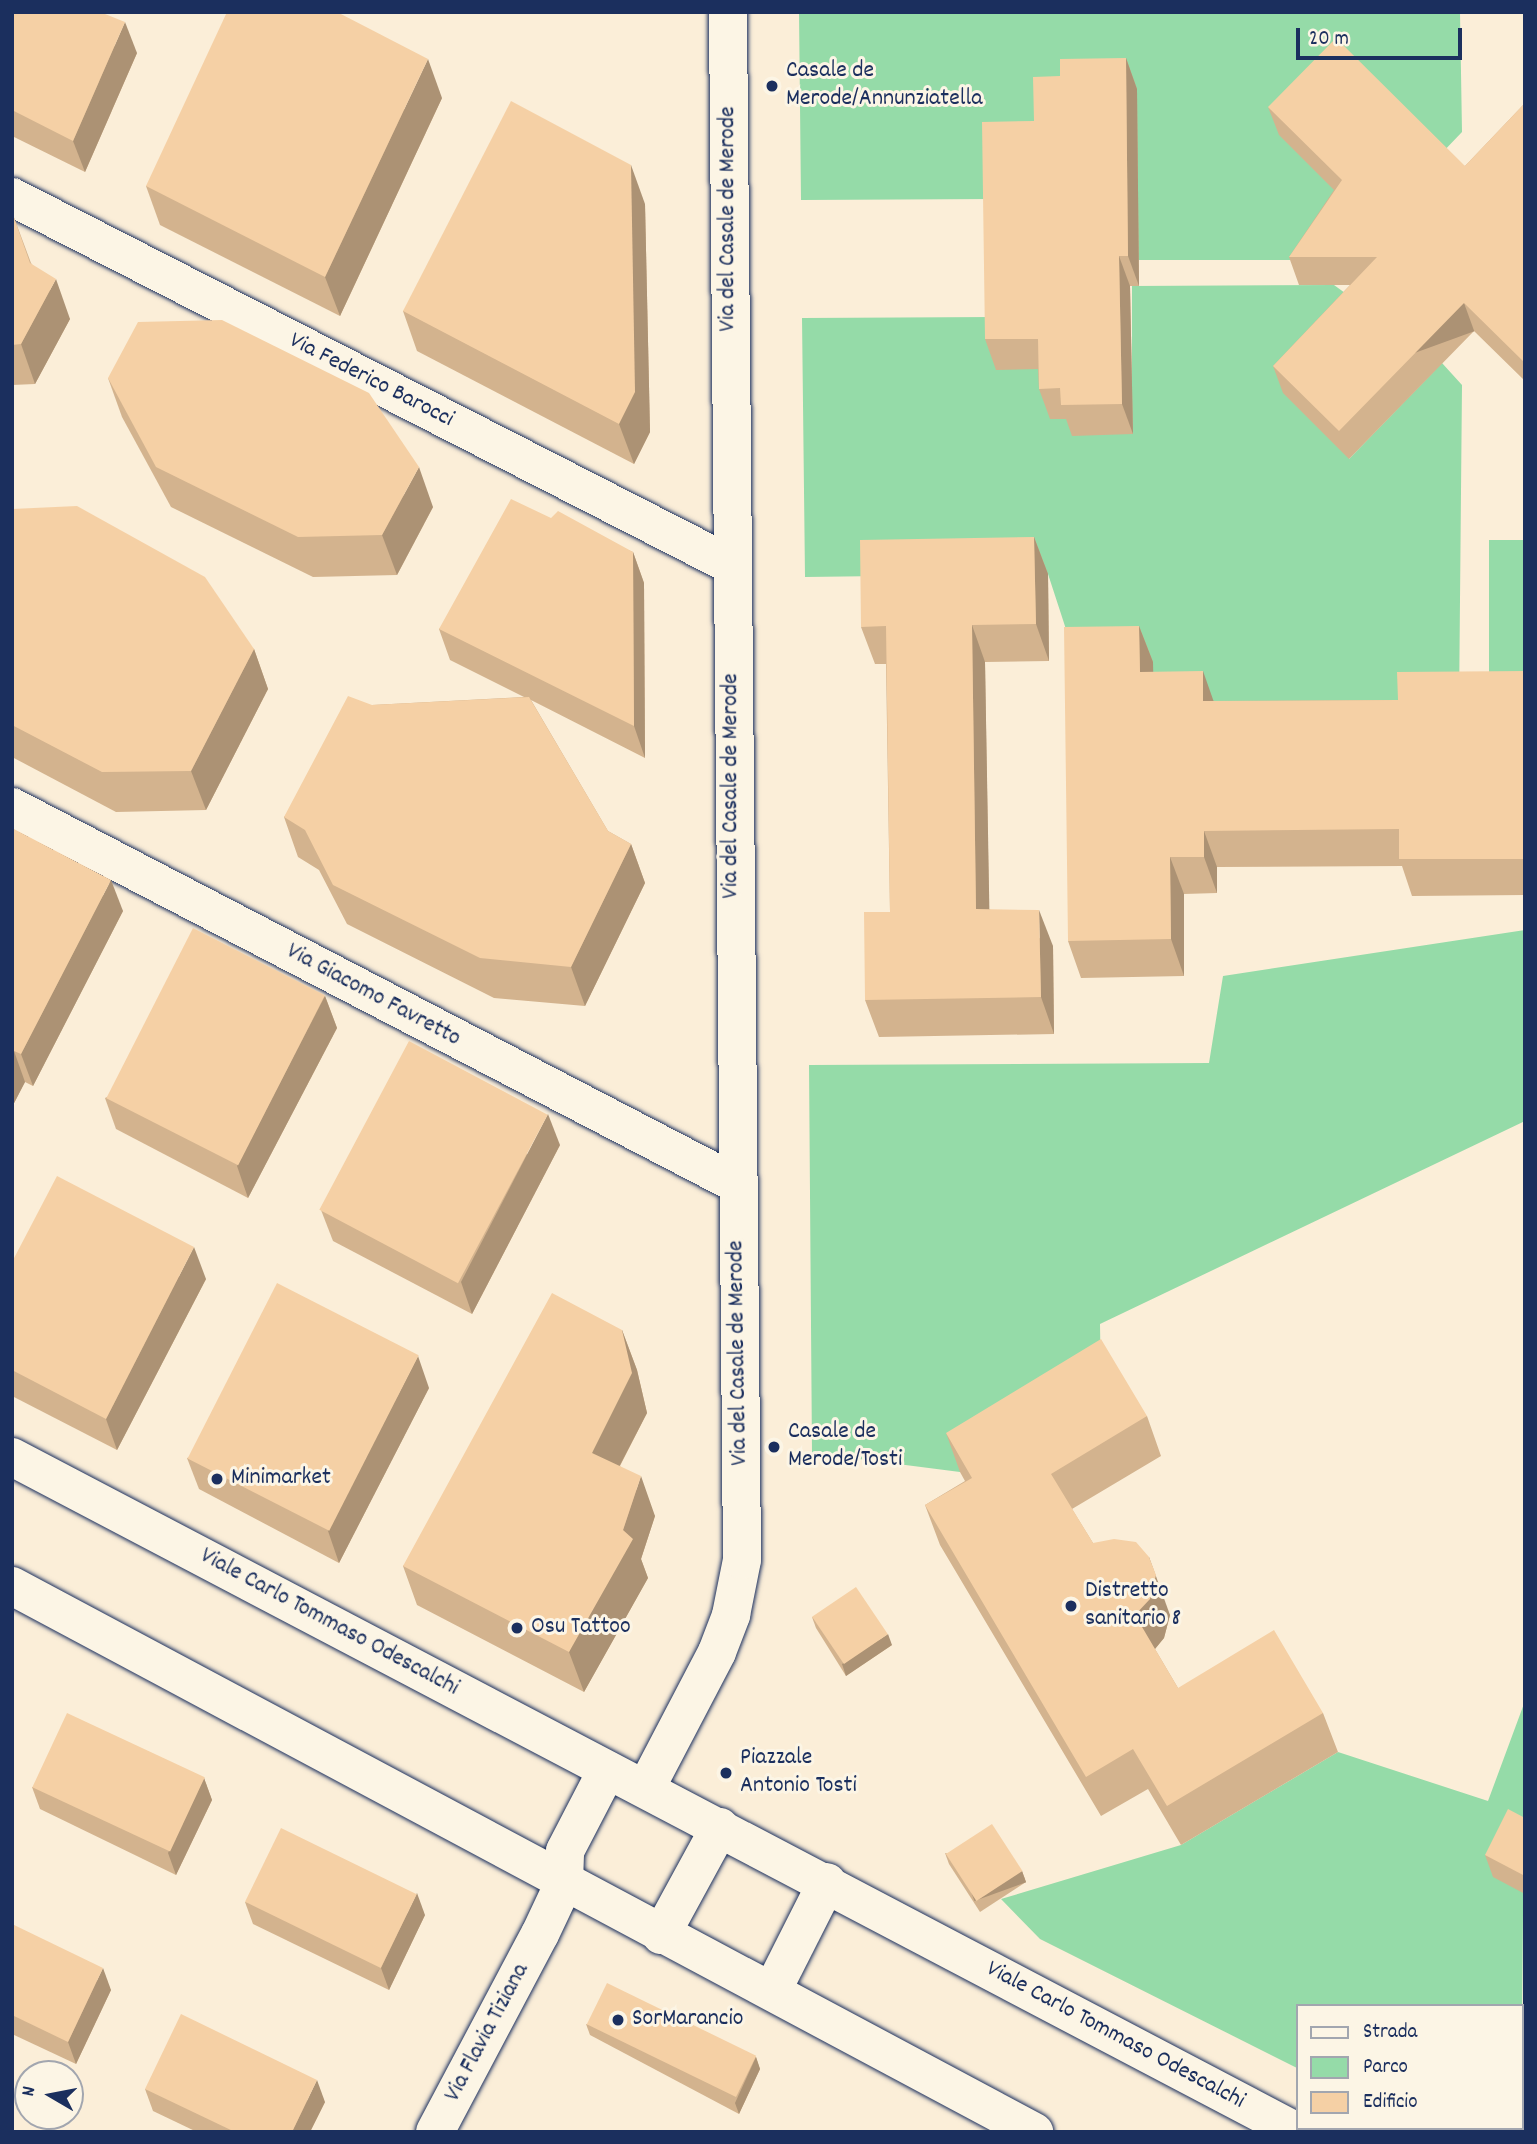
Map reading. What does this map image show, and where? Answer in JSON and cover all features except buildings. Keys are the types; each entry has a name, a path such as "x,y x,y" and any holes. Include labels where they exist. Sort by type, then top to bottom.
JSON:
{"street":[{"name":"Via del Casale de Merode","path":"646,1788 717,1652 733,1605 742,1560 735,1183 728,12"},
{"name":"Via Federico Barocci","path":"12,197 730,565"},
{"name":"Via Giacomo Favretto","path":"12,807 735,1183"},
{"name":"Viale Carlo Tommaso Odescalchi","path":"12,1457 646,1788"},
{"path":"12,1586 1034,2132"},
{"path":"564,1883 565,1851 607,1770"},
{"path":"646,1788 827,1882 772,1991"},
{"path":"661,1935 720,1827"},
{"name":"Viale Carlo Tommaso Odescalchi","path":"827,1882 1297,2132"},
{"name":"Via Flavia Tiziana","path":"435,2132 540,1934 564,1883"}],"green space":[{"path":"799,12 1460,12 1462,132 1371,227 1323,260 1139,260 994,199 801,200"},
{"path":"1334,285 1345,293 1349,459 1442,363 1462,385 1459,708 1217,738 1077,663 1048,574 805,577 802,318 995,317 1049,369 1071,419 1132,434 1132,286"},
{"path":"1489,540 1525,540 1525,708 1489,708"},
{"path":"1525,930 1525,1121 1100,1324 1101,1387 960,1472 812,1453 809,1065 1209,1063 1223,976"},
{"path":"1525,1701 1522,2004 1296,2004 1296,2067 1040,1939 1001,1899 1181,1845 1338,1752 1488,1801"},
{"path":"1420,2130 1472,2130 1424,2132"}],"place":[{"name":"Casale de Merode/Annunziatella","path":"772,86"},
{"name":"Casale de Merode/Tosti","path":"774,1447"},
{"name":"Minimarket","path":"217,1479"},
{"name":"Distretto sanitario 8","path":"1071,1606"},
{"name":"Osu Tattoo","path":"517,1628"},
{"name":"Piazzale Antonio Tosti","path":"726,1773"},
{"name":"SorMarancio","path":"618,2020"}]}
